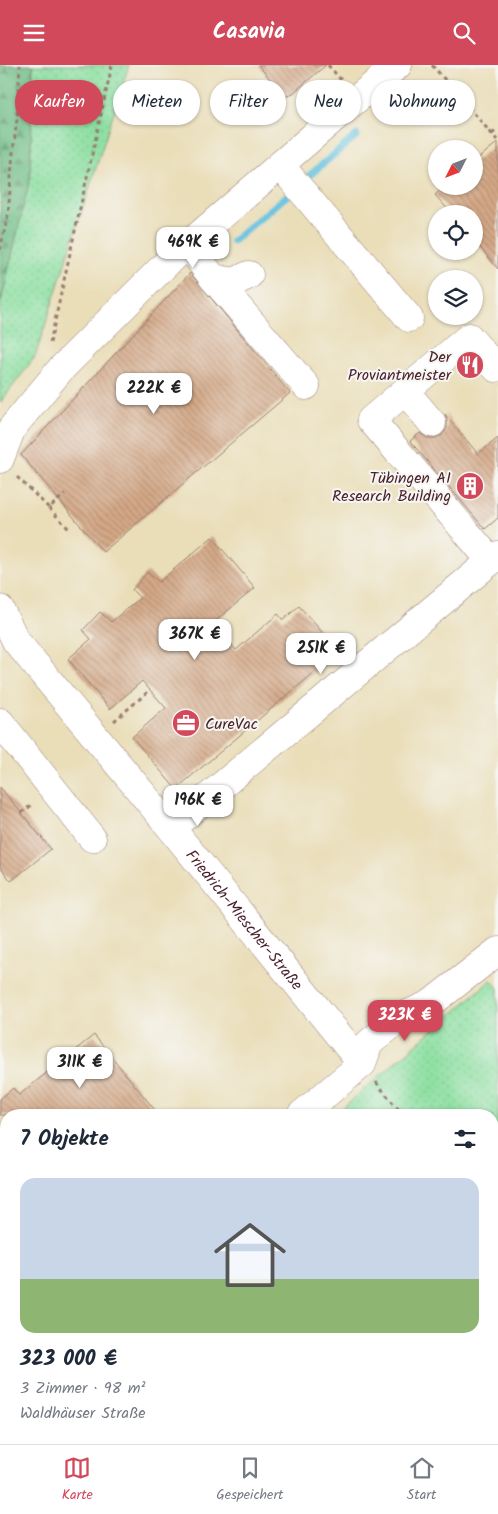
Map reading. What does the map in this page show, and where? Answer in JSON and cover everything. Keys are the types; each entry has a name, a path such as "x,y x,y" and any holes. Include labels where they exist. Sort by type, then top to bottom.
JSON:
{"street":[{"path":"7,467 12,428 60,370 168,263 346,107 398,65"},
{"path":"280,165 410,318"},
{"path":"188,245 213,278 306,386"},
{"path":"213,278 234,282 250,275"},
{"path":"172,828 494,558 371,419 469,337 496,368"},
{"path":"405,391 432,423"},
{"name":"Friedrich-Miescher-Straße","path":"0,609 8,647 172,828 362,1065"},
{"path":"0,723 92,838"},
{"path":"308,1109 362,1065 369,1043 403,1016 430,1004 498,951"}],"path":[{"path":"0,250 8,215 20,65"},
{"path":"50,345 112,65"},
{"path":"438,65 433,66 498,141"},
{"path":"492,134 498,129"},
{"path":"7,467 70,531"},
{"path":"49,508 65,494"},
{"path":"111,723 150,690"},
{"path":"362,1065 398,1109"}],"green space":[{"path":"0,65 33,65 33,80 15,80 15,125 31,125 30,178 0,306"},
{"path":"33,65 129,65 124,80 113,80 113,115 35,357 0,403 0,306 30,178 31,125 103,125 103,80 33,80"},
{"path":"491,980 498,988 498,1109 341,1109"}],"building":[{"path":"258,65 326,65 308,80 296,80 296,91 286,97 286,80 271,80"},
{"path":"498,142 498,269 483,251 483,205 444,205 435,195 483,195 483,154"},
{"path":"190,273 290,393 103,552 21,455"},
{"name":"Tübingen AI Research Building","path":"445,414 478,454 498,438 498,518 485,529 410,441 420,433 427,438 435,438 442,435 447,428"},
{"path":"212,537 255,588 213,623 236,650 278,614 283,620 299,606 323,633 306,647 322,666 176,789 132,737 166,708 142,681 110,709 68,659 91,639 83,630 100,612 111,622 140,598 132,590 147,572 159,582"},
{"path":"0,787 51,849 11,881 0,867"},
{"path":"94,1035 154,1109 0,1109 0,1099 13,1088 19,1095"}],"waterway":[{"path":"304,180 357,135"},
{"path":"233,241 290,193"}],"place":[{"name":"Der Proviantmeister","path":"470,365"},
{"name":"Tübingen AI Research Building","path":"470,486"},
{"name":"CureVac","path":"186,723"}]}
